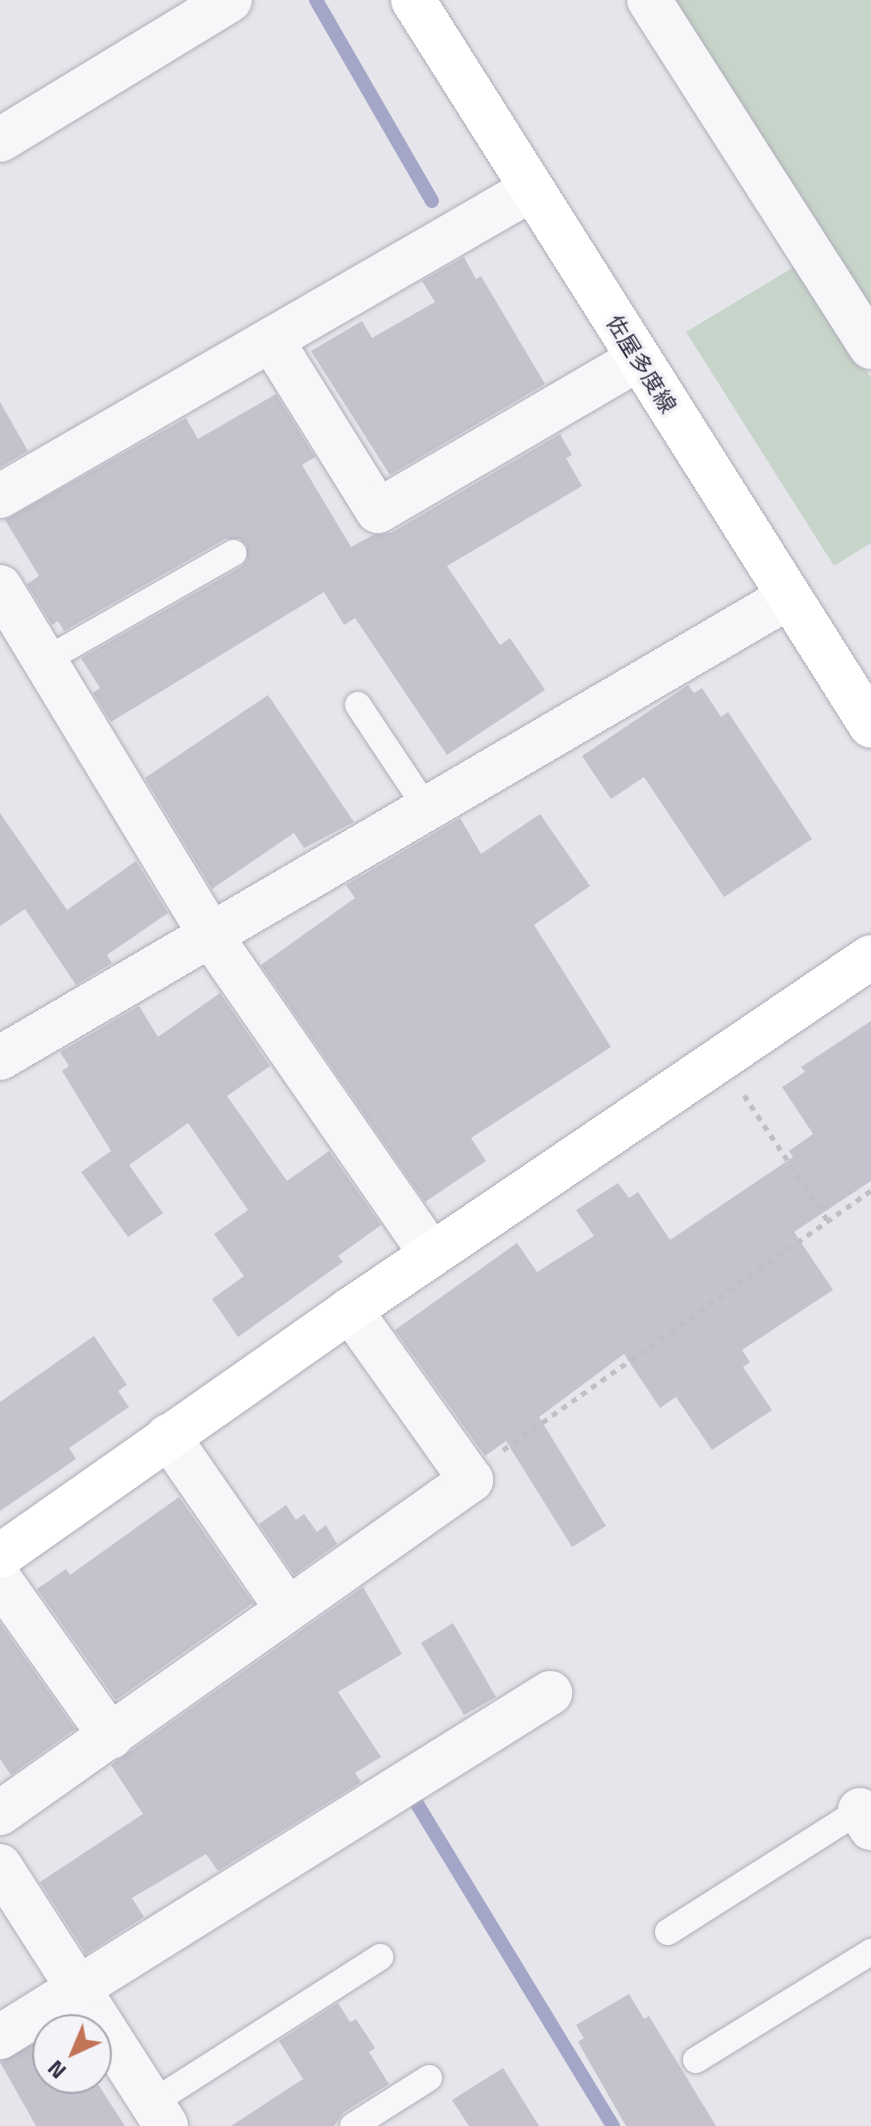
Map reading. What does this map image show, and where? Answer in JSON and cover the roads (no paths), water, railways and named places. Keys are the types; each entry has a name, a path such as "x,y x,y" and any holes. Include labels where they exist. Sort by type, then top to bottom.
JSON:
{"street":[{"path":"0,140 230,0"},
{"name":"佐屋多度線","path":"413,0 871,726"},
{"path":"649,0 871,347"},
{"path":"0,496 532,189"},
{"path":"272,341 378,511 638,359"},
{"path":"0,587 211,936 431,1254"},
{"path":"0,1058 211,936 425,806 789,597"},
{"path":"0,1556 431,1254 871,957"},
{"path":"0,1813 111,1737 286,1607 471,1480 350,1310"},
{"path":"168,1436 286,1607"},
{"path":"0,1580 111,1737"},
{"path":"0,2037 550,1693"},
{"path":"0,1866 81,1987 159,2114"}],"lane":[{"path":"44,661 233,553"},
{"path":"358,705 425,806"},
{"path":"668,1932 866,1819"},
{"path":"696,2060 871,1952"},
{"path":"159,2114 380,1957"},
{"path":"353,2126 429,2078"}],"waterway":[{"path":"316,0 432,201"},
{"path":"411,1794 613,2126"}]}
